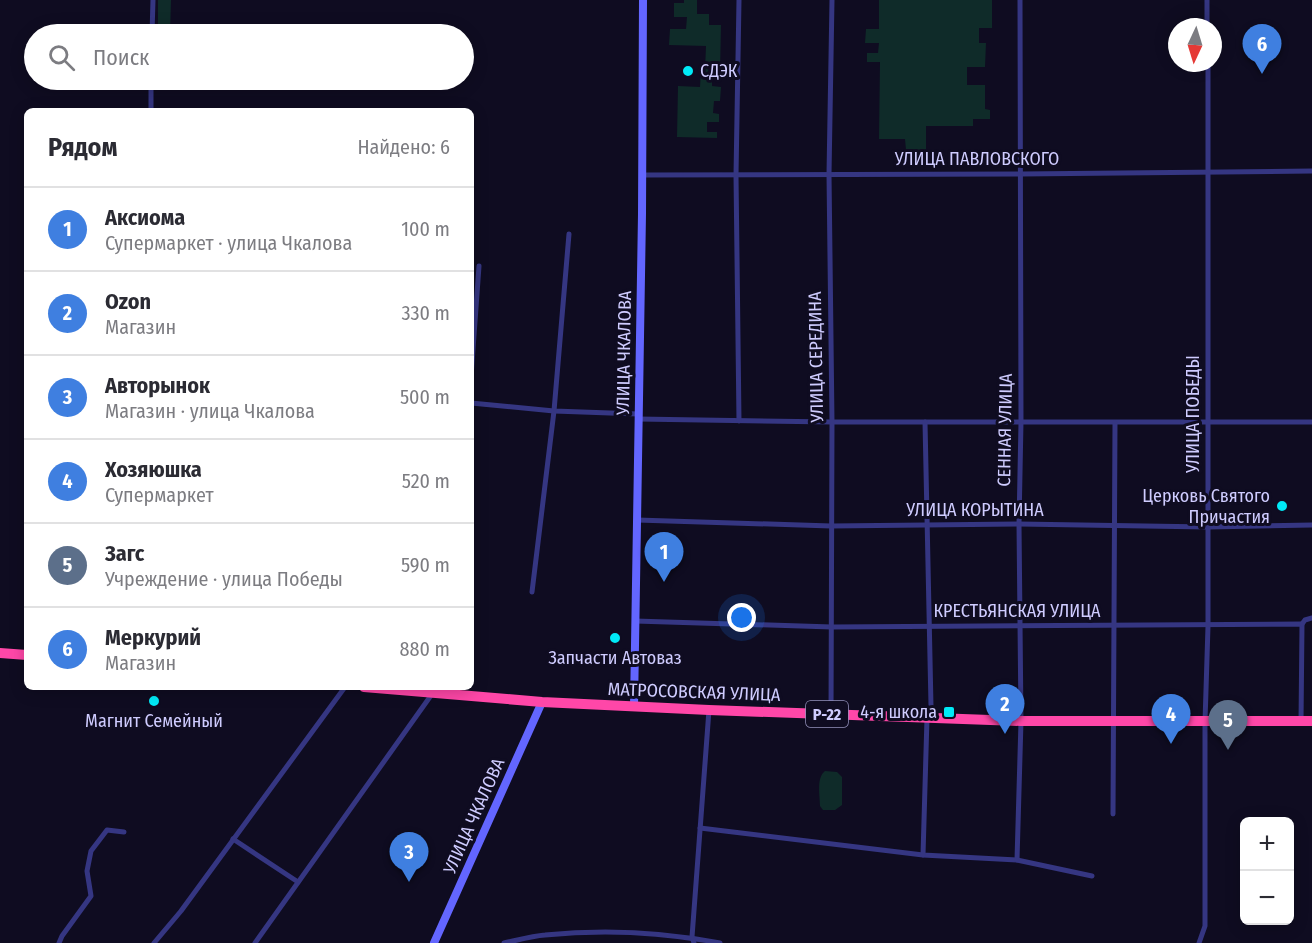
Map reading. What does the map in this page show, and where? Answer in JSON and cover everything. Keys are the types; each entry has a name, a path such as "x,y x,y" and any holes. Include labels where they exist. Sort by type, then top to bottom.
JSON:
{"highway":[{"path":"0,653 24,655"},
{"name":"МАТРОСОВСКАЯ УЛИЦА","path":"398,690 634,707 927,718 1113,722 1307,722"}],"street":[{"path":"152,24 153,0"},
{"name":"УЛИЦА ЧКАЛОВА","path":"634,707 643,0"},
{"path":"739,0 736,174 739,421"},
{"name":"УЛИЦА СЕРЕДИНА","path":"831,0 829,174 832,422 831,714"},
{"name":"СЕННАЯ УЛИЦА","path":"1017,860 1021,721 1020,0"},
{"path":"1207,0 1207,18"},
{"name":"УЛИЦА ПОБЕДЫ","path":"1199,943 1205,926 1205,722 1208,626 1208,72"},
{"path":"151,90 151,108"},
{"name":"УЛИЦА ПАВЛОВСКОГО","path":"642,174 1312,171"},
{"path":"532,592 554,411 570,234"},
{"path":"474,335 479,266"},
{"path":"474,404 638,417 739,421 1312,422"},
{"path":"923,855 927,718 931,706 925,422"},
{"path":"1113,814 1114,423"},
{"name":"УЛИЦА КОРЫТИНА","path":"637,520 831,526 1312,525"},
{"path":"1307,722 1302,624 1305,620 1312,618"},
{"name":"КРЕСТЬЯНСКАЯ УЛИЦА","path":"635,621 832,627 1302,624"},
{"path":"154,943 181,911 343,690"},
{"path":"255,943 433,693"},
{"name":"УЛИЦА ЧКАЛОВА","path":"434,943 542,702"},
{"path":"693,940 709,710"},
{"path":"700,828 923,855 1017,860 1092,876"},
{"path":"59,943 91,896 87,872 92,851 107,830 124,832"},
{"path":"233,839 298,882"},
{"path":"504,943 543,935 605,931 720,943"}],"green space":[{"path":"158,0 171,0 170,24 158,24"},
{"path":"684,0 697,0 697,14 709,14 709,25 721,25 720,72 712,72 712,86 721,87 720,101 714,101 713,113 719,114 719,122 707,122 707,132 717,132 717,138 677,137 678,86 700,87 701,70 705,70 706,46 669,45 670,29 686,29 687,17 674,17 674,3 684,3"},
{"path":"879,0 992,0 992,28 979,28 979,43 986,43 985,67 967,67 967,85 985,85 985,109 990,110 990,119 973,119 973,126 926,126 926,151 906,150 905,139 879,139 880,62 867,62 867,53 878,53 879,43 865,43 866,29 879,29"},
{"path":"825,771 837,772 842,777 842,805 835,810 823,810 820,806 819,782"}],"place":[{"name":"СДЭК","path":"688,71"},
{"name":"Меркурий","path":"1262,74"},
{"name":"Церковь Святого Причастия","path":"1282,506"},
{"name":"Аксиома","path":"664,582"},
{"name":"Запчасти Автоваз","path":"615,638"},
{"name":"Магнит Семейный","path":"154,701"},
{"name":"4-я школа","path":"949,712"},
{"name":"Ozon","path":"1005,734"},
{"name":"Хозяюшка","path":"1171,744"},
{"name":"Загс","path":"1228,750"},
{"name":"Авторынок","path":"409,882"}]}
